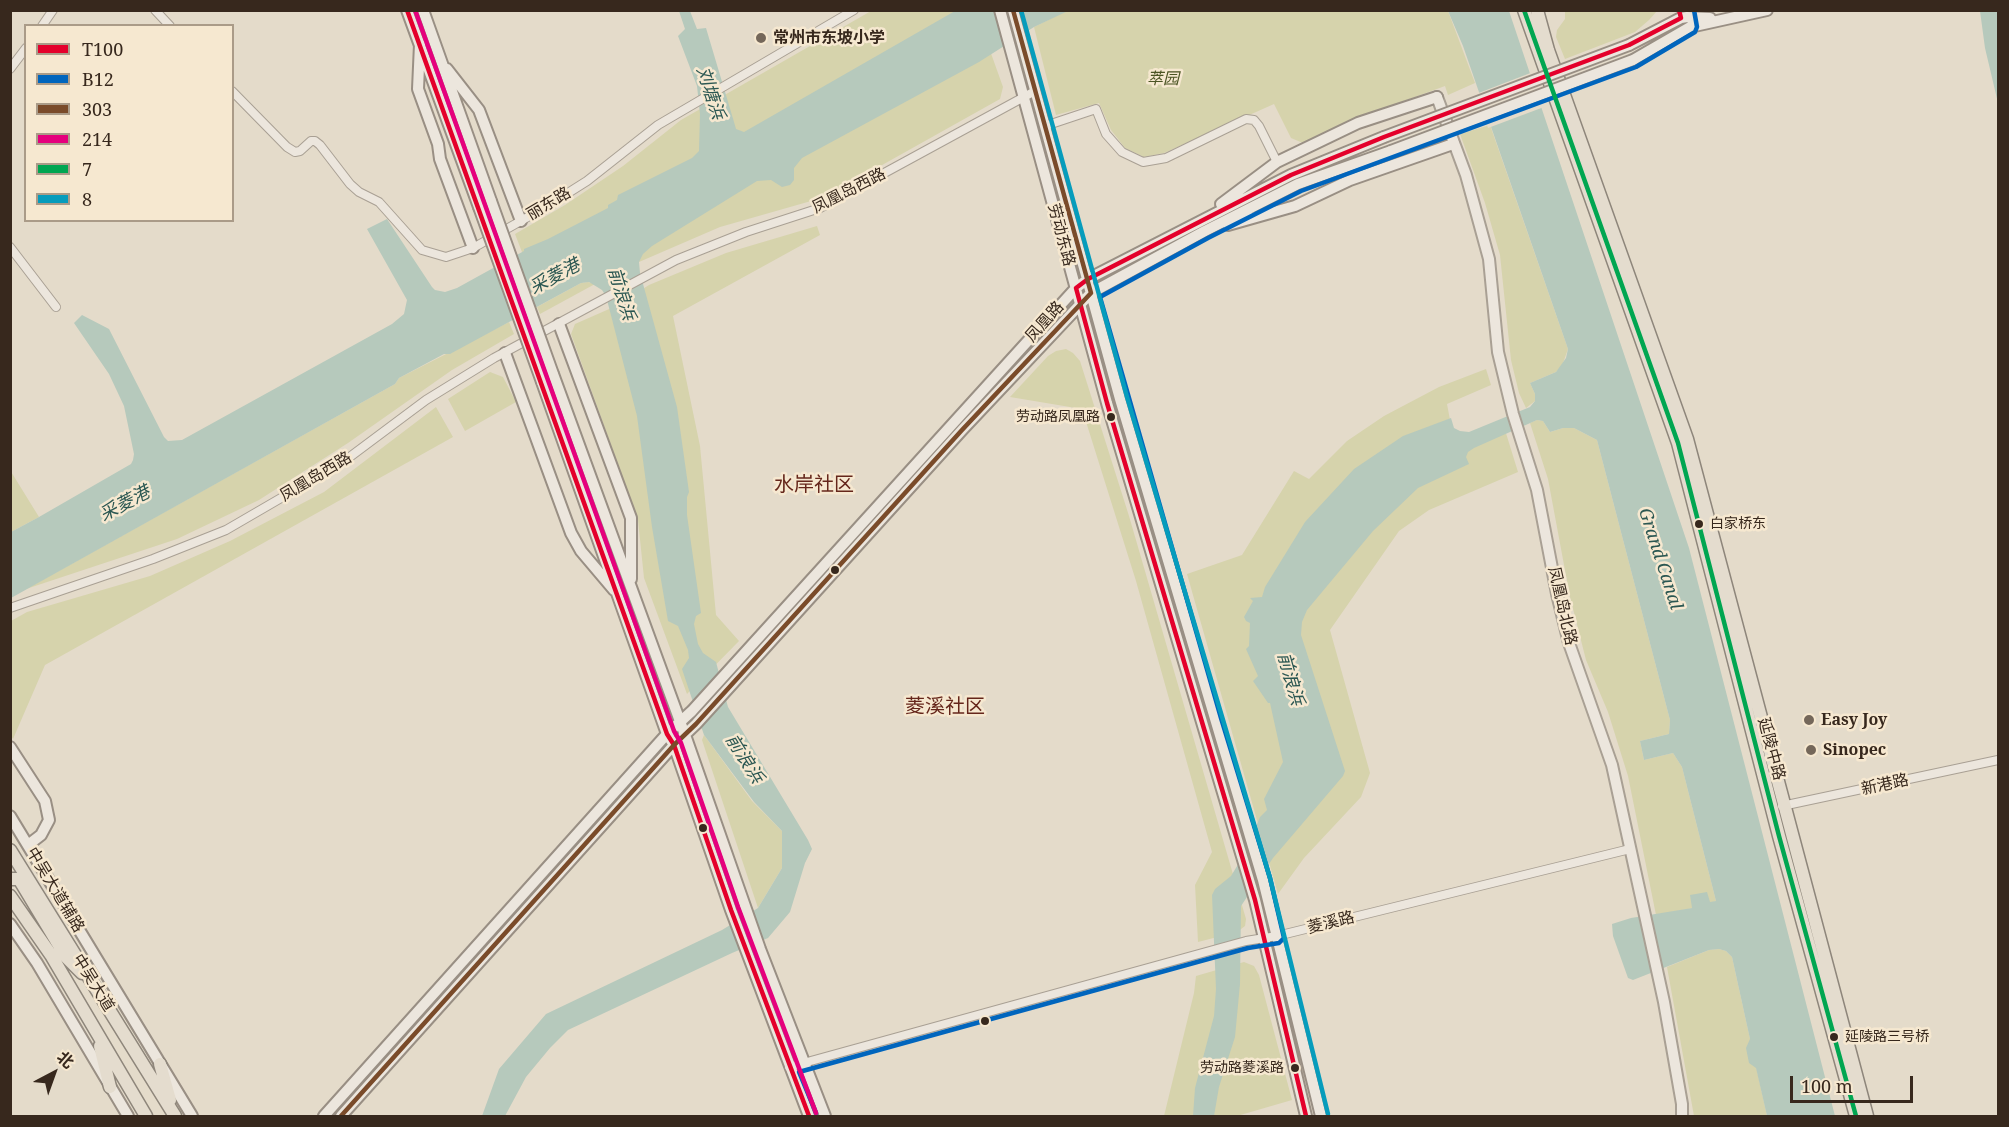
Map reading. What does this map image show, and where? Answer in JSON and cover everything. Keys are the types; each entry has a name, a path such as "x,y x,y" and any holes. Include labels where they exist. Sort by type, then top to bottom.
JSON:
{"main road":[{"path":"407,10 667,734 674,745 731,910 809,1116"},
{"path":"423,10 760,949 825,1116"},
{"name":"劳动东路","path":"1000,10 1121,449 1255,900 1306,1116"},
{"name":"劳动东路","path":"1013,10 1124,411 1263,880 1321,1116"},
{"name":"延陵中路","path":"1524,10 1677,442 1771,807 1856,1116"},
{"name":"延陵中路","path":"1537,10 1548,50 1687,439 1867,1116"},
{"path":"1685,19 1720,19 1767,10"},
{"name":"凤凰路","path":"340,1116 674,745 696,724 956,436 1091,293 1291,175 1384,137 1629,45 1685,19"},
{"name":"凤凰路","path":"324,1116 667,734 692,711 1076,288 1088,279 1298,184 1633,60 1685,19"},
{"path":"420,44 418,89 438,144 440,159 473,248"},
{"path":"441,60 479,110 521,221"},
{"name":"凤凰岛北路","path":"1277,162 1358,123 1437,97 1466,176 1489,259 1498,352 1513,414 1537,490 1569,643 1612,765 1657,970 1682,1116"},
{"path":"1202,226 1295,206 1350,180 1453,144"},
{"path":"1202,226 1277,162"},
{"path":"559,324 631,518 631,585"},
{"path":"505,353 571,534 581,551 619,596"},
{"path":"10,747 45,801 49,820 41,835 28,845"},
{"name":"中吴大道辅路","path":"10,816 192,1116"},
{"name":"中吴大道","path":"10,850 174,1115"},
{"path":"10,879 18,879 66,957 97,989"},
{"name":"中吴大道","path":"10,896 51,955 146,1116"},
{"path":"10,924 37,963 128,1116"},
{"path":"97,1034 110,1087"},
{"path":"108,1052 155,1116"},
{"path":"160,1064 174,1115"}],"street":[{"path":"43,24 53,10"},
{"path":"155,10 168,24"},
{"name":"丽东路","path":"234,93 287,147 295,152 300,151 310,141 315,141 350,184 359,192 379,202 398,226 422,250 446,257 473,248 521,221 587,181 658,125 692,103 854,10"},
{"path":"10,69 24,51"},
{"name":"凤凰岛西路","path":"10,608 153,559 226,530 343,462 426,400 505,353 676,260 746,232 820,208 1035,91"},
{"path":"1045,126 1096,109 1106,134 1122,152 1143,162 1166,158 1246,119 1254,120 1277,162"},
{"path":"10,247 56,307"},
{"name":"新港路","path":"1771,807 1786,806 1998,760"},
{"name":"菱溪路","path":"789,1066 1246,941 1277,936 1630,849"}],"green space":[{"name":"萃园","path":"1068,10 1448,11 1475,83 1448,95 1445,86 1360,117 1303,143 1291,138 1274,104 1164,153 1144,157 1125,148 1111,130 1099,103 1056,115 1034,27"},
{"path":"1565,10 1657,11 1635,32 1565,59 1556,37 1557,30 1565,19"},
{"path":"871,11 979,11 527,265 515,234 565,205 623,166 681,120"},
{"path":"988,45 1003,87 1000,99 825,197 720,227 639,262 632,251"},
{"path":"1490,125 1568,349 1562,366 1556,372 1530,383 1535,394 1535,401 1526,408 1519,393 1511,360 1500,255 1485,203 1460,134"},
{"path":"817,226 820,235 673,316 700,446 716,615 739,641 687,694 644,578 638,520 571,334 575,324 616,306 649,285 726,253"},
{"path":"581,283 595,284 540,314 537,307"},
{"path":"509,322 514,334 452,370 348,443 259,500 177,539 26,589 395,384 399,378"},
{"path":"1066,349 1080,361 1129,516 1246,919 1245,926 1237,932 1198,942 1195,885 1212,852 1136,581 1082,409 1010,397 1048,356"},
{"path":"1486,369 1491,385 1447,404 1453,436 1505,430 1518,472 1429,510 1399,531 1330,630 1370,773 1361,797 1304,858 1278,894 1187,574 1242,555 1294,471 1309,479 1347,441 1384,416 1439,387"},
{"path":"490,372 503,377 516,402 465,431 448,399"},
{"path":"436,407 453,437 45,665 13,739 10,734 11,621 27,612 150,576 230,541 324,492"},
{"path":"1537,420 1543,421 1550,432 1563,428 1574,428 1597,440 1670,720 1669,734 1640,741 1644,760 1673,753 1682,767 1716,901 1710,903 1691,895 1693,908 1656,915 1628,776 1608,712 1586,660 1570,597 1548,479 1530,423"},
{"path":"10,470 39,517 11,532 10,532"},
{"path":"704,735 752,801 782,831 782,868 758,908 702,740"},
{"path":"1709,950 1726,951 1732,957 1767,1116 1694,1116 1667,967"},
{"path":"1244,962 1254,966 1259,975 1292,1100 1237,1116 1164,1116 1194,993 1196,976"}],"water":[{"path":"679,11 690,11 697,29 706,28 736,129 744,132 955,11 1068,11 1034,27 979,62 802,158 794,168 794,180 790,185 782,187 771,180 757,181 652,246 643,254 639,262 640,273 677,407 689,492 687,515 701,613 696,616 694,624 698,644 703,653 716,662 728,707 812,849 805,863 790,912 768,938 568,1030 526,1077 505,1116 482,1116 499,1069 546,1014 722,930 758,908 782,868 782,831 754,802 704,735 682,669 689,658 688,650 678,626 668,621 637,416 606,296 602,290 589,282 581,283 450,354 444,354 399,378 395,384 11,598 11,532 131,464 133,460 134,454 124,406 109,374 74,323 82,315 109,329 164,437 168,441 182,440 392,324 404,314 407,300 367,229 387,219 432,287 445,292 457,288 524,249 608,208 608,205 617,200 618,195 692,158 699,151 700,114 697,86 678,36 685,29"},
{"path":"1448,11 1509,11 1689,548 1835,1116 1767,1116 1756,1068 1749,1063 1746,1048 1750,1039 1732,957 1726,951 1709,950 1633,980 1628,978 1613,936 1612,924 1631,918 1692,908 1690,895 1707,892 1710,902 1716,901 1682,767 1673,753 1644,760 1640,741 1669,734 1670,720 1597,440 1574,428 1563,428 1550,432 1543,421 1537,420 1474,448 1468,452 1466,457 1469,464 1418,488 1373,531 1307,610 1302,622 1301,635 1345,771 1273,858 1241,906 1240,984 1235,1037 1219,1087 1214,1116 1193,1116 1195,1088 1214,1016 1216,989 1212,895 1215,889 1231,876 1245,853 1260,817 1267,810 1264,799 1283,762 1270,703 1253,681 1258,676 1246,649 1249,646 1250,623 1244,617 1253,601 1250,598 1262,597 1265,587 1305,522 1354,469 1403,436 1451,418 1454,428 1469,432 1530,407 1535,401 1535,394 1530,383 1556,372 1566,358 1568,349 1463,46"},
{"path":"1980,11 1998,11 1998,103 1985,48"}],"pier":[{"path":"1533,72 1544,107 1488,128 1476,94"}],"transit line":[{"name":"T100","path":"407,10 667,734 674,745 731,910 809,1116"},
{"name":"214","path":"415,10 674,731 681,743 738,907 816,1113"},
{"name":"303","path":"341,1116 674,745 696,724 962,430 1091,293 1013,10"},
{"name":"8","path":"1021,10 1127,397 1270,878 1328,1114"},
{"name":"7","path":"1524,10 1678,443 1779,836 1856,1116"},
{"name":"T100","path":"1306,1116 1255,900 1107,403 1076,288 1088,279 1291,175 1384,137 1629,45 1681,18 1679,10"},
{"name":"B12","path":"816,1113 799,1072 1248,948 1279,943 1284,938 1270,878 1221,718 1100,297 1208,238 1301,191 1636,67 1695,32 1697,27 1694,10"}],"place":[{"name":"常州市东坡小学","path":"761,38"},
{"name":"劳动路凤凰路","path":"1111,417"},
{"name":"白家桥东","path":"1699,524"},
{"name":"Easy Joy","path":"1809,720"},
{"name":"Sinopec","path":"1811,750"},
{"name":"延陵路三号桥","path":"1834,1037"},
{"name":"劳动路菱溪路","path":"1295,1068"}],"district":[{"name":"水岸社区","path":"814,485"},
{"name":"菱溪社区","path":"945,707"}],"water label":[{"name":"刘塘浜","path":"710,93"},
{"name":"采菱港","path":"555,277"},
{"name":"前浪浜","path":"621,294"},
{"name":"采菱港","path":"125,504"},
{"name":"Grand Canal","path":"1660,559"},
{"name":"前浪浜","path":"1290,679"},
{"name":"前浪浜","path":"744,759"}]}
